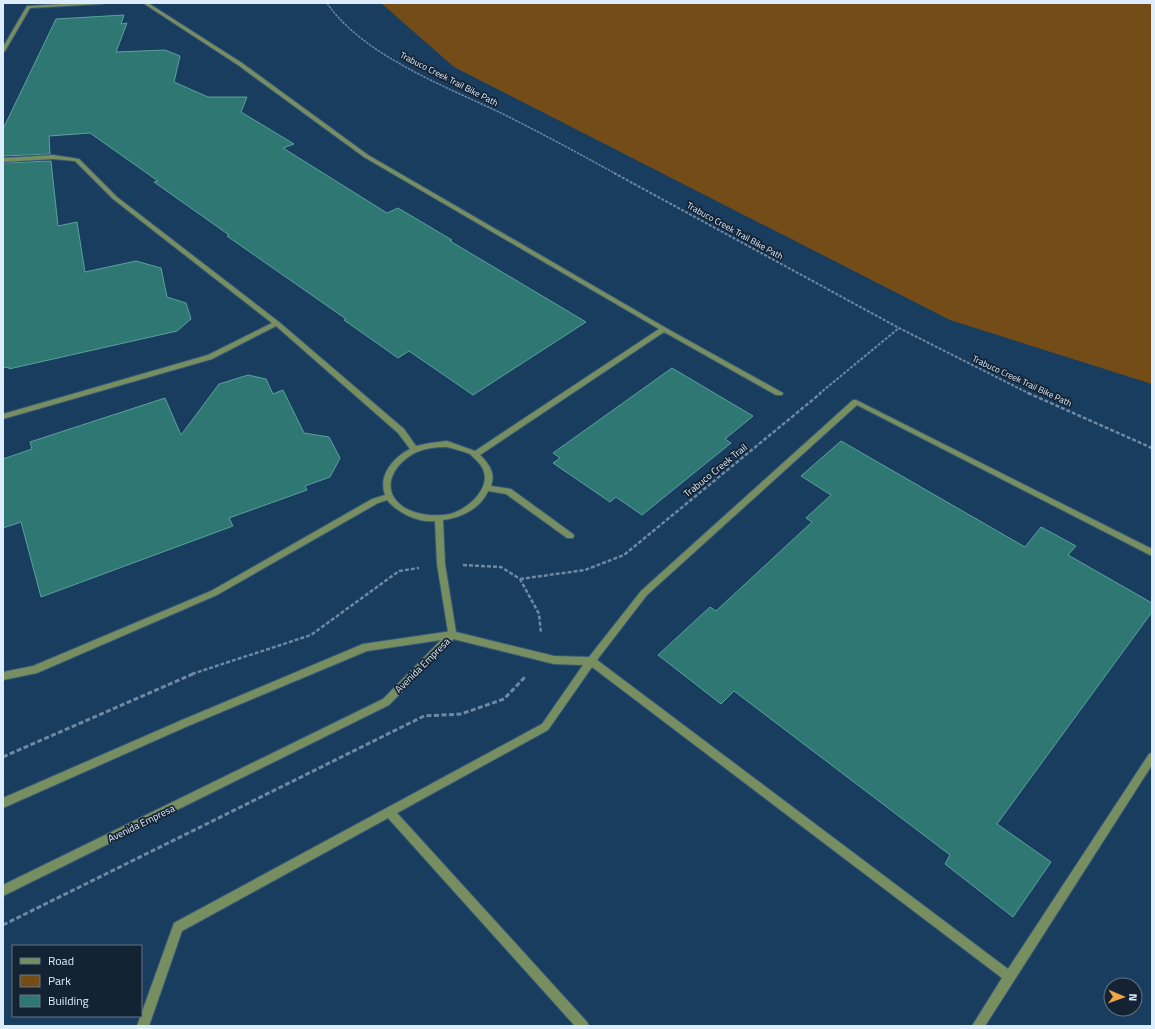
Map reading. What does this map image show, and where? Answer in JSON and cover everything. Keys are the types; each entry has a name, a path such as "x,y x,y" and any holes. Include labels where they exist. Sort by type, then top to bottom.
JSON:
{"street":[{"path":"3,51 29,7 102,3"},
{"path":"145,3 240,64 366,156 664,329 779,393"},
{"path":"3,160 53,157 77,160 115,198 278,323 401,431 414,450"},
{"path":"3,417 210,357 278,323"},
{"path":"476,454 664,329"},
{"path":"143,1026 178,927 545,727 591,661 644,592 856,402 1152,553"},
{"path":"447,444 463,447 476,454 486,464 489,476 488,488 480,499 470,508 455,515 438,518 423,518 408,513 396,506 389,497 386,486 387,475 393,465 402,456 414,450 431,445 447,444"},
{"path":"488,488 508,491 570,536"},
{"path":"3,676 34,670 214,593 375,501 389,497"},
{"path":"438,518 441,564 452,634 543,658 554,660 591,661 1010,977"},
{"name":"Avenida Empresa","path":"3,803 185,723 366,647 452,634"},
{"name":"Avenida Empresa","path":"3,891 386,702 452,634"},
{"path":"978,1026 1152,757"},
{"path":"390,812 582,1026"}],"path":[{"name":"Trabuco Creek Trail Bike Path","path":"326,3 351,29 377,50 418,73 504,115 600,165 899,328 1008,384 1152,448"},
{"name":"Trabuco Creek Trail","path":"520,579 585,570 624,555 899,328"},
{"path":"3,757 203,669 311,635 399,571 441,564 501,567 520,579 539,614 543,658 504,699 461,714 424,716 3,925"}],"green space":[{"path":"381,3 1152,3 1152,384 950,320 454,67"}],"building":[{"path":"124,15 121,24 127,23 116,52 165,50 180,56 174,82 208,97 247,97 241,112 294,144 283,148 387,213 398,208 452,240 450,241 586,322 473,395 409,351 398,358 344,320 346,319 227,236 229,235 154,182 158,181 90,133 49,136 50,154 3,156 3,129 56,19"},
{"path":"51,161 58,226 77,222 85,272 136,261 161,268 167,297 186,303 191,319 177,331 9,369 9,367 3,368 3,163"},
{"path":"672,368 753,416 725,439 731,443 642,515 616,497 610,502 553,463 560,458 553,453"},
{"path":"248,375 266,379 273,394 283,390 304,433 329,437 340,458 330,477 305,486 307,490 229,518 233,526 41,597 21,522 3,528 3,459 32,449 30,442 165,398 181,435 219,384"},
{"path":"841,441 1025,547 1041,527 1076,546 1068,555 1152,603 1152,612 997,824 1051,862 1013,917 945,864 950,855 734,691 721,704 658,655 710,607 716,611 812,522 806,518 831,495 801,476"}]}
